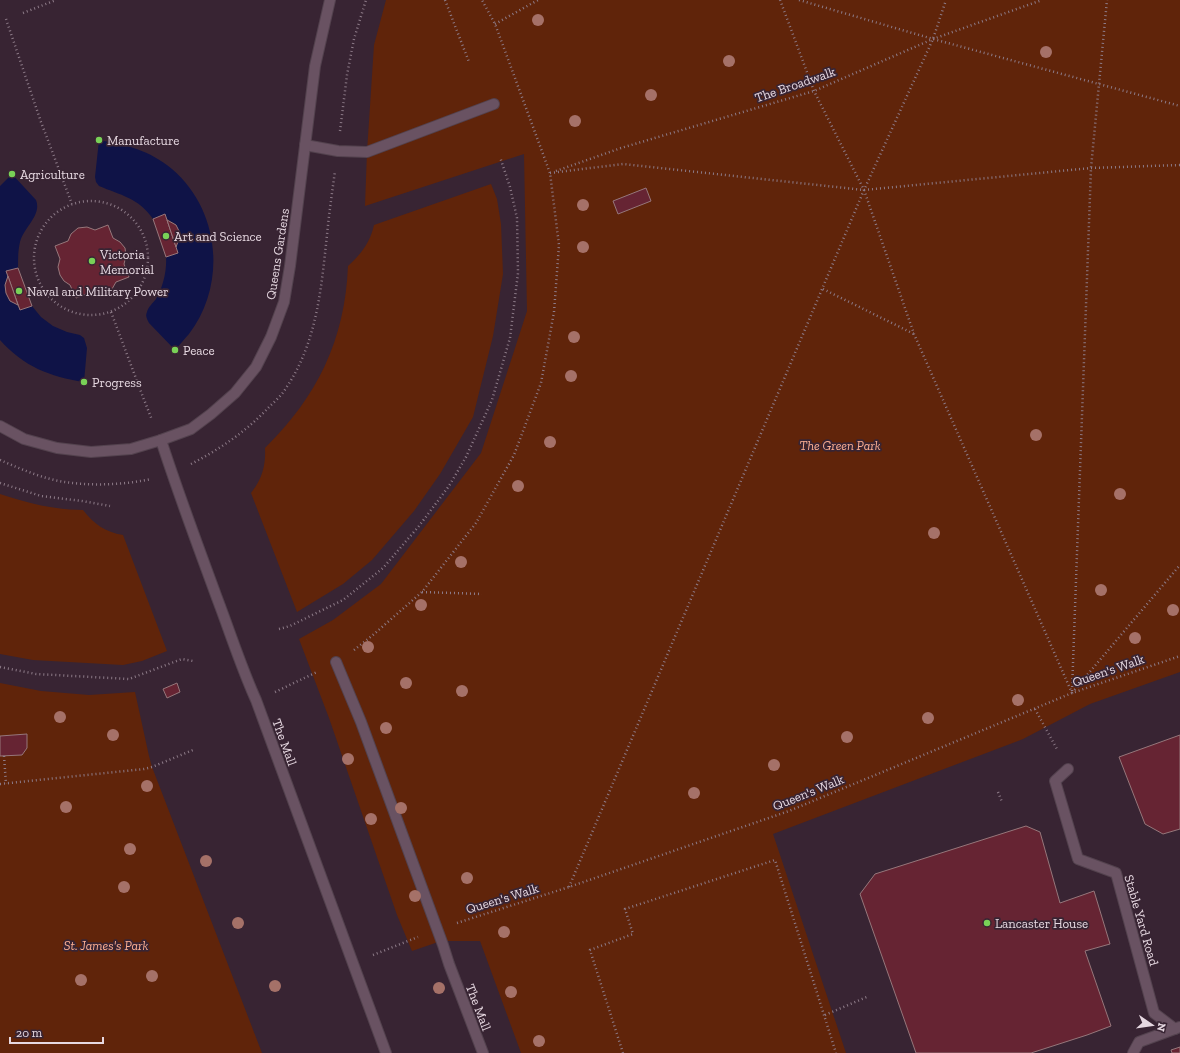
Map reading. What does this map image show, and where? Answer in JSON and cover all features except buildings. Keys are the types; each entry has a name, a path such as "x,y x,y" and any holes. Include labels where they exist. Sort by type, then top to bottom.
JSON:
{"street":[{"name":"Queens Gardens","path":"0,426 24,439 57,448 91,452 131,449 191,429 235,393 256,367 271,337 284,302 315,66 330,0"},
{"path":"305,145 338,151 367,152 494,104"},
{"name":"Queens Gardens","path":"0,418 24,439"},
{"name":"The Mall","path":"161,440 245,676 256,700 386,1053"},
{"name":"The Mall","path":"336,662 361,722 443,945 448,964 483,1053"},
{"name":"Stable Yard Road","path":"1068,769 1055,781 1078,859 1116,873 1154,1013 1177,1028"},
{"name":"Stable Yard Road","path":"1133,1053 1139,1042 1177,1028"}],"path":[{"path":"23,13 56,0"},
{"path":"445,0 470,62"},
{"path":"352,652 422,592 476,523 514,455 541,382 554,312 559,245 550,173 495,24 482,0"},
{"path":"495,24 538,0"},
{"path":"780,0 814,91 864,190 914,334 1072,693"},
{"path":"799,0 933,39 1180,106"},
{"path":"569,887 864,190 933,39 946,0"},
{"name":"The Broadwalk","path":"550,173 622,148 814,91 933,39 1042,0"},
{"path":"1072,693 1091,168 1107,0"},
{"path":"6,19 42,127 72,204"},
{"path":"279,629 290,626 343,600 382,568 419,526 449,486 466,457 492,400 510,338 518,273 517,218 510,187 500,157"},
{"path":"550,173 623,164 864,190 1091,168 1180,165"},
{"path":"89,201 106,203 123,211 136,223 145,238 148,256 146,274 139,290 126,303 111,312 94,316 76,314 59,306 46,294 37,278 34,260 36,243 44,226 56,213 72,204 89,201"},
{"path":"823,289 914,334"},
{"path":"111,312 161,440"},
{"path":"0,460 38,475 64,482 106,485 136,483 172,474"},
{"path":"0,483 42,496 110,506"},
{"path":"1072,693 1180,566"},
{"path":"422,592 482,594"},
{"name":"Queen's Walk","path":"436,929 569,887 789,812 1072,693 1180,656"},
{"path":"0,667 36,674 129,679 182,659 193,661"},
{"path":"256,700 306,677"},
{"path":"1035,709 1068,769"},
{"path":"0,784 144,769 193,750"},
{"path":"4,756 6,784"},
{"path":"998,792 1002,802"},
{"path":"623,1053 590,950 633,934 625,909 775,860 836,1053"},
{"path":"352,964 419,936"},
{"path":"825,1015 869,996"}],"green space":[{"name":"The Green Park","path":"386,0 1180,0 1180,672 1090,704 1023,739 773,834 846,1053 521,1053 480,941 441,941 412,951 397,915 329,718 299,639 333,620 381,584 481,453 527,311 524,154 365,206 374,45"},
{"path":"491,184 497,199 501,224 503,274 493,336 473,417 440,474 414,511 372,560 343,584 297,612 251,493 262,472 265,460 265,448 283,429 299,408 313,388 325,366 334,343 341,318 346,293 348,266 364,248 374,225"},
{"path":"0,494 41,505 62,509 83,510 100,527 123,535 167,651 142,661 123,665 33,660 0,654"},
{"name":"St. James's Park","path":"0,683 41,691 89,695 135,692 152,767 262,1053 0,1053"}],"shaded area":[{"path":"99,140 137,149 155,157 172,169 188,186 200,205 208,226 213,248 213,271 209,293 201,314 189,334 175,350 149,323 146,315 148,308 156,299 163,284 166,268 166,257 178,253 176,247 179,237 178,228 174,223 167,219 165,215 153,219 142,206 129,198 99,186 95,177"},
{"path":"12,174 36,200 37,211 20,242 18,252 18,268 6,272 8,276 5,292 8,298 20,310 32,306 41,317 53,326 67,332 80,335 84,338 87,348 84,382 60,377 38,369 18,357 0,340 0,186"}],"place":[{"name":"Manufacture","path":"99,140"},
{"name":"Agriculture","path":"12,174"},
{"name":"Art and Science","path":"166,236"},
{"name":"Victoria Memorial","path":"92,261"},
{"name":"Naval and Military Power","path":"19,291"},
{"name":"Peace","path":"175,350"},
{"name":"Progress","path":"84,382"},
{"name":"Lancaster House","path":"987,923"}]}
